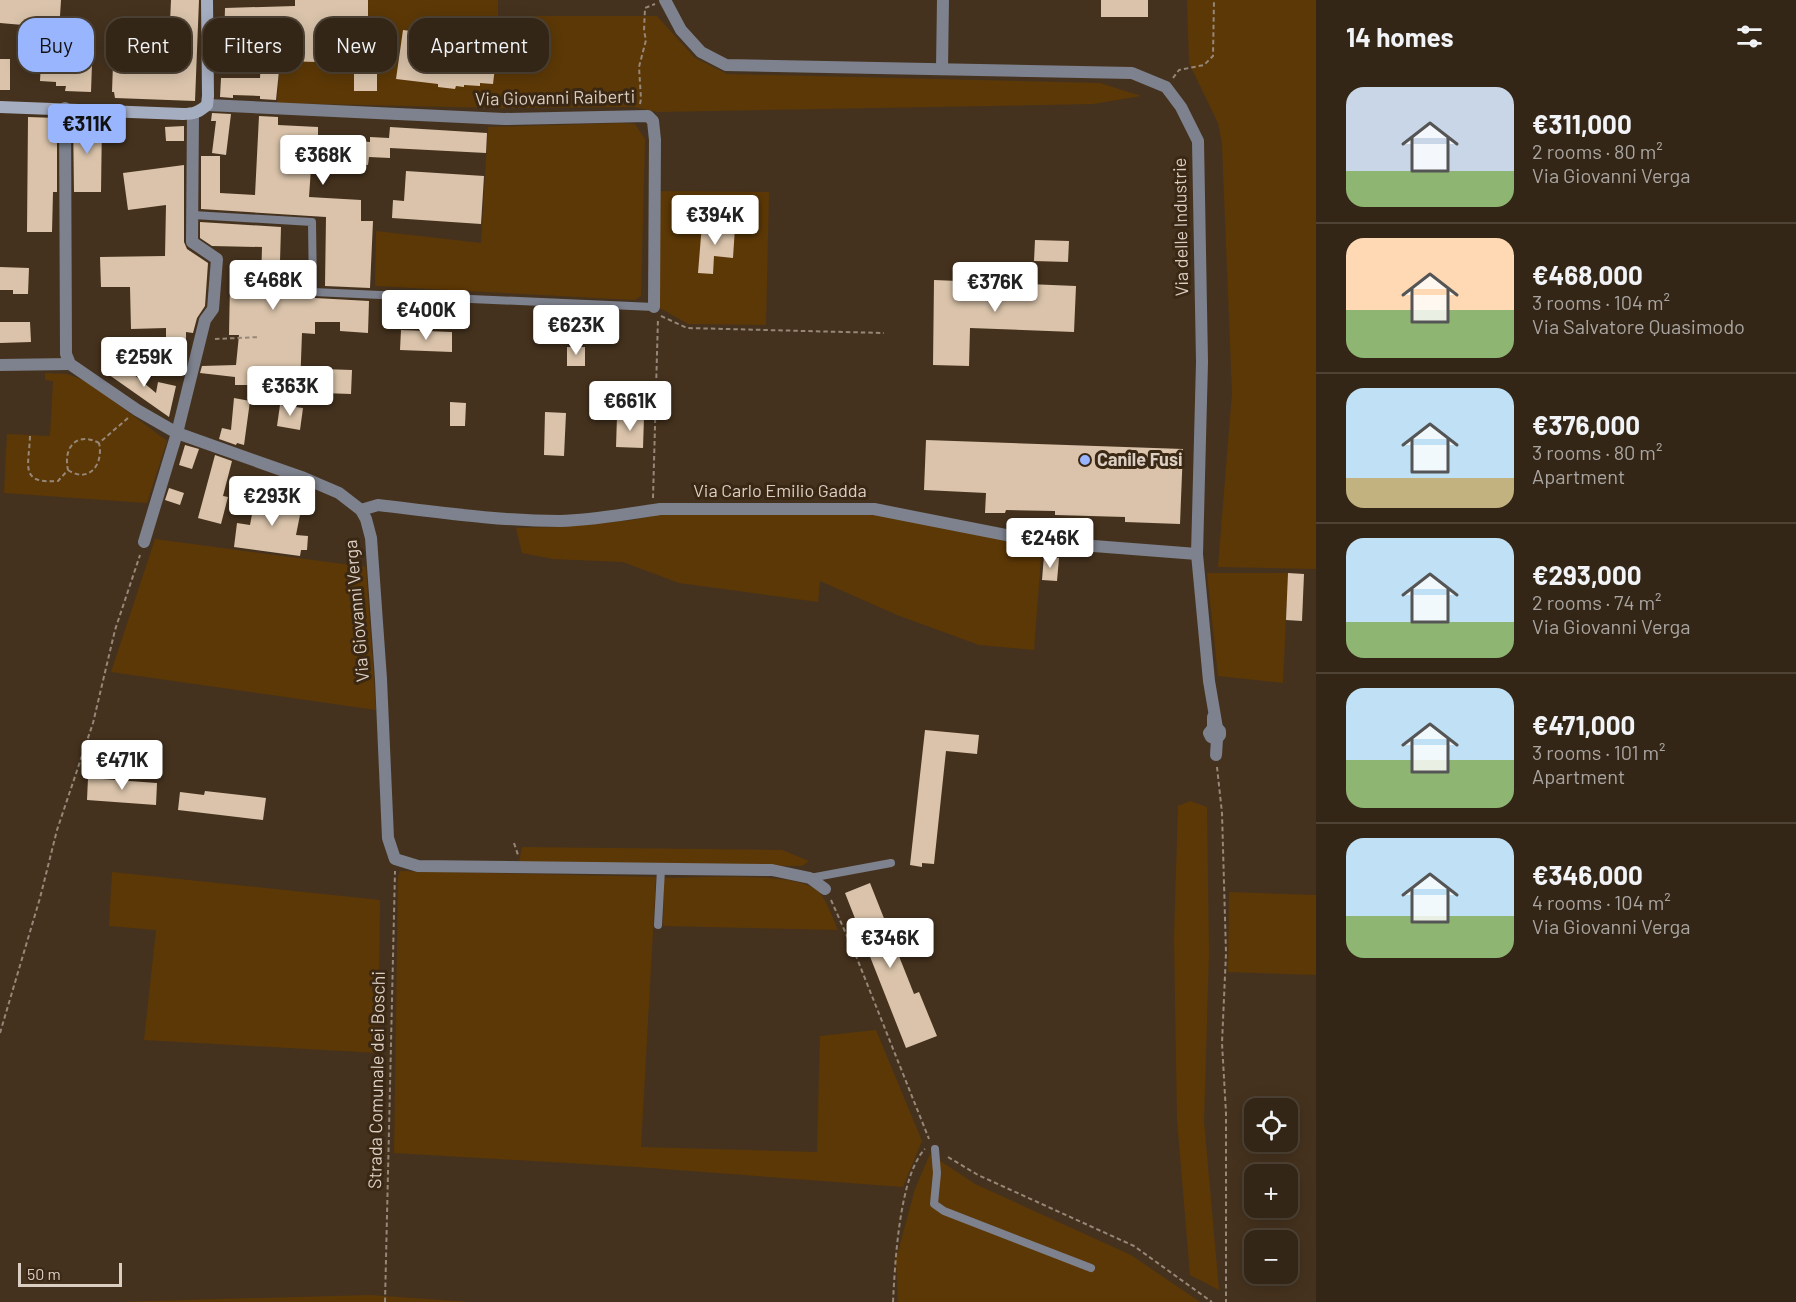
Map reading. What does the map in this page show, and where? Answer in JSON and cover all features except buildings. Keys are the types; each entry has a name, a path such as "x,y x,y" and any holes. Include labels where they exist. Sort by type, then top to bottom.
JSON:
{"street":[{"path":"0,107 193,114 207,105 207,0"},
{"path":"942,68 943,0"},
{"path":"660,2 701,52 726,65 1132,72 1166,87"},
{"name":"Via delle Industrie","path":"1166,87 1181,107 1198,141 1202,362 1197,554 1215,736"},
{"name":"Via Giovanni Raiberti","path":"207,105 504,119 648,116 653,121 655,140 656,311"},
{"path":"65,108 66,354 70,364 137,410 177,433 324,485 352,501 361,510"},
{"path":"144,542 177,433 205,320 213,309 217,259 192,242 193,114"},
{"path":"0,365 70,364"},
{"name":"Via Carlo Emilio Gadda","path":"361,510 378,505 514,520 562,520 653,510 874,509 1042,542 1197,554"},
{"name":"Via Giovanni Verga","path":"361,510 371,538 381,679 388,838 395,859"},
{"path":"395,859 418,866 772,870 810,878 825,889"}],"lane":[{"path":"193,215 312,222 313,292 656,311"},
{"path":"810,878 891,863"},
{"path":"658,926 661,869"},
{"path":"933,1146 937,1173 934,1204 944,1211 1091,1268"}],"path":[{"path":"1166,87 1179,70 1204,65 1214,56 1214,0"},
{"path":"636,115 641,99 639,67 646,40 645,8 660,2"},
{"path":"653,510 656,311 687,328 884,333"},
{"path":"200,339 228,340 260,337"},
{"path":"99,443 137,410"},
{"path":"30,436 28,472 32,478 41,482 58,481 68,470 67,453 73,443 87,439 99,443"},
{"path":"68,470 82,475 94,469 100,457 99,443"},
{"path":"0,1033 40,898 57,830 93,723 115,630 144,542"},
{"path":"1215,736 1222,813 1226,953 1222,1043 1226,1113 1226,1302"},
{"name":"Strada Comunale dei Boschi","path":"385,1302 395,859"},
{"path":"825,889 852,947 933,1146 978,1175 1134,1246 1212,1302"},
{"path":"893,1302 896,1260 907,1185 914,1165 933,1146"}],"shaded area":[{"path":"368,0 498,0 498,16 657,16 695,58 727,74 1100,83 1141,96 1093,104 657,112 634,107 634,95 633,107 499,108 277,103 279,72 303,72 303,61 315,62 315,72 397,72 397,18 368,18"},
{"path":"1187,0 1316,0 1316,569 1218,567 1232,393 1222,144 1218,123 1189,63"},
{"path":"635,124 645,139 641,296 635,300 375,286 376,231 481,243 488,127"},
{"path":"656,191 769,192 766,325 688,324 651,303"},
{"path":"45,373 67,374 88,382 167,441 147,503 4,493 7,434 50,436 53,381 45,380"},
{"path":"658,515 878,515 1042,545 1034,650 979,645 897,615 820,581 818,602 679,583 623,562 553,559 522,553 516,528 562,527 633,520"},
{"path":"155,539 366,567 376,710 111,672"},
{"path":"1207,573 1288,573 1283,683 1218,676"},
{"path":"1190,801 1207,807 1209,953 1204,1121 1219,1290 1190,1275 1177,1119 1174,937 1178,806"},
{"path":"522,847 782,850 809,861 802,866 519,862"},
{"path":"400,871 656,877 641,1147 817,1152 820,1036 876,1030 922,1141 903,1187 637,1167 394,1153 398,877"},
{"path":"112,872 380,900 378,1053 144,1040 156,930 109,926"},
{"path":"664,878 770,878 809,886 823,897 838,930 663,926"},
{"path":"1229,892 1316,895 1316,975 1228,972"},
{"path":"930,1154 975,1184 1131,1255 1200,1302 898,1302 896,1259 915,1189"},
{"path":"370,1295 470,1302 114,1302"}],"place":[{"name":"Canile Fusi","path":"1085,460"}]}
